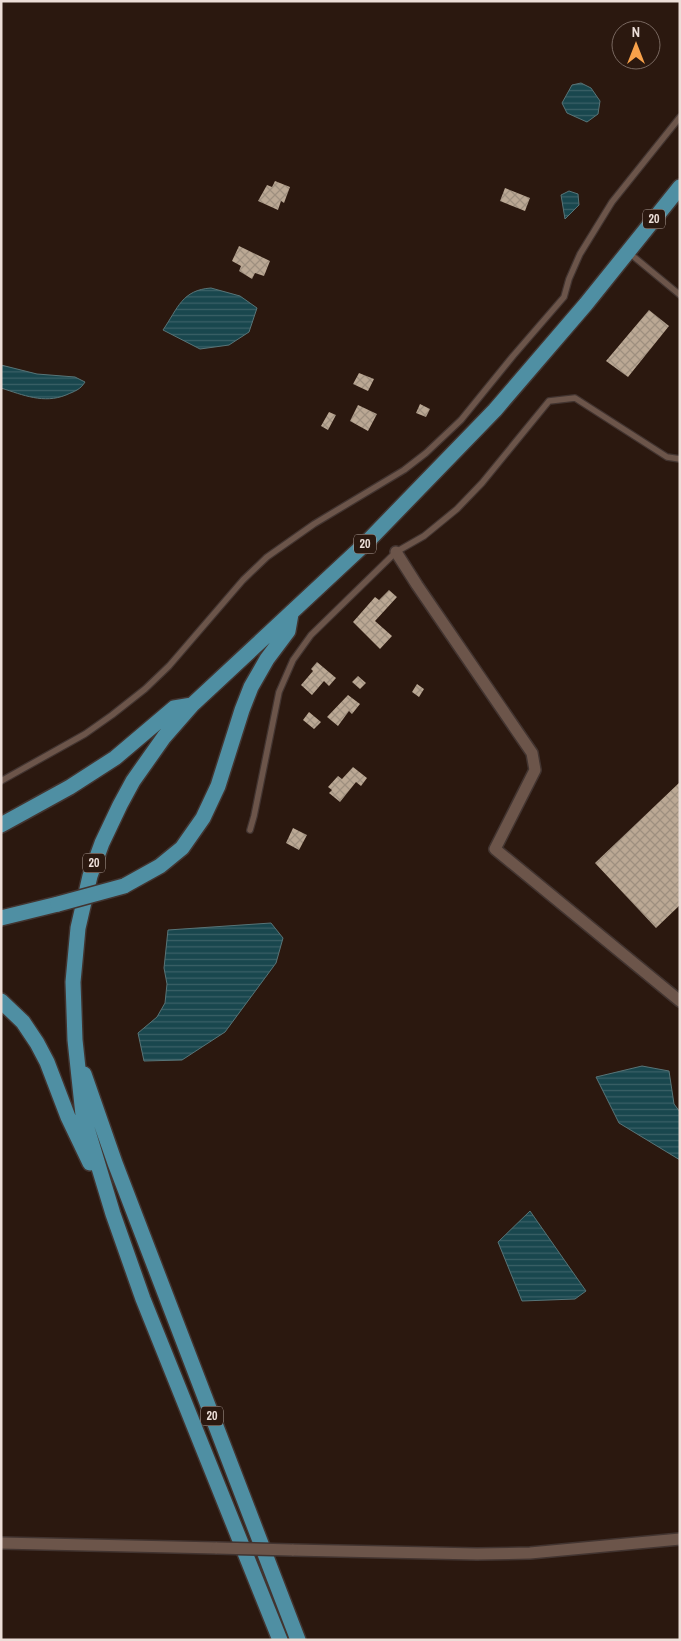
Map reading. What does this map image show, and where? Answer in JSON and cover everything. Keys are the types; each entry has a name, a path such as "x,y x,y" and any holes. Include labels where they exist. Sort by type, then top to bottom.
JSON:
{"main road":[{"name":"20","path":"280,1640 144,1299 113,1214 83,1115 76,1048 73,982 78,928 90,876 102,843 133,781 164,737 192,705 292,614 374,535 495,410 586,304 680,186"},
{"path":"1,918 124,886 160,866 182,848 203,818 218,786 251,687 267,659 288,631 292,614"},
{"path":"1,825 70,787 115,758 174,708 192,705"},
{"path":"1,1001 23,1022 47,1062 68,1117 113,1214"},
{"name":"20","path":"76,1048 115,1163 298,1640"}],"street":[{"path":"396,552 416,585 532,753 535,770 495,848 680,1002"},
{"path":"1,1543 467,1554 530,1553 680,1539"}],"lane":[{"path":"1,781 85,734 112,715 145,689 169,666 242,580 267,557 314,524 404,470 426,453 461,420 564,297 569,279 580,254 612,202 680,117"},
{"path":"628,252 680,295"},
{"path":"250,830 279,692 293,660 311,635 396,552 424,536 457,510 482,483 549,400 575,398 667,457 680,459"}],"water":[{"path":"581,83 591,88 600,101 598,114 587,122 567,113 562,103 572,85"},
{"path":"569,191 578,194 579,205 565,219 561,195"},
{"path":"211,288 240,296 257,308 249,332 229,345 200,349 163,330 187,296 201,289"},
{"path":"1,365 37,374 75,377 85,382 77,390 58,398 34,398 1,388"},
{"path":"271,923 283,938 276,963 225,1032 182,1060 144,1061 138,1033 157,1017 165,1003 167,984 164,968 168,930"},
{"path":"642,1066 669,1071 674,1104 680,1112 680,1160 619,1123 596,1077"},
{"path":"530,1211 586,1291 575,1299 522,1301 498,1242"}],"building":[{"path":"275,181 290,187 284,203 281,201 278,210 258,201 267,185 272,187"},
{"path":"505,188 530,198 525,211 500,201"},
{"path":"239,246 270,261 264,276 255,273 252,279 239,271 241,266 232,261"},
{"path":"649,310 669,326 628,377 606,361"},
{"path":"359,373 374,379 368,391 353,384"},
{"path":"420,404 430,409 426,417 416,413"},
{"path":"358,405 377,414 368,431 350,421"},
{"path":"329,412 336,415 328,430 321,426"},
{"path":"389,590 397,597 375,621 392,636 380,649 353,622 375,597 379,600"},
{"path":"317,662 336,678 329,686 324,681 312,695 301,685 313,671 311,669"},
{"path":"358,676 366,683 360,689 352,682"},
{"path":"417,684 424,689 419,697 412,692"},
{"path":"348,695 360,704 352,714 349,711 338,726 327,717"},
{"path":"309,712 321,722 314,729 303,720"},
{"path":"353,767 367,778 361,786 356,782 340,802 329,793 332,790 328,787 338,776 342,779"},
{"path":"680,782 680,905 656,928 595,863"},
{"path":"293,828 307,835 299,850 286,843"}]}
